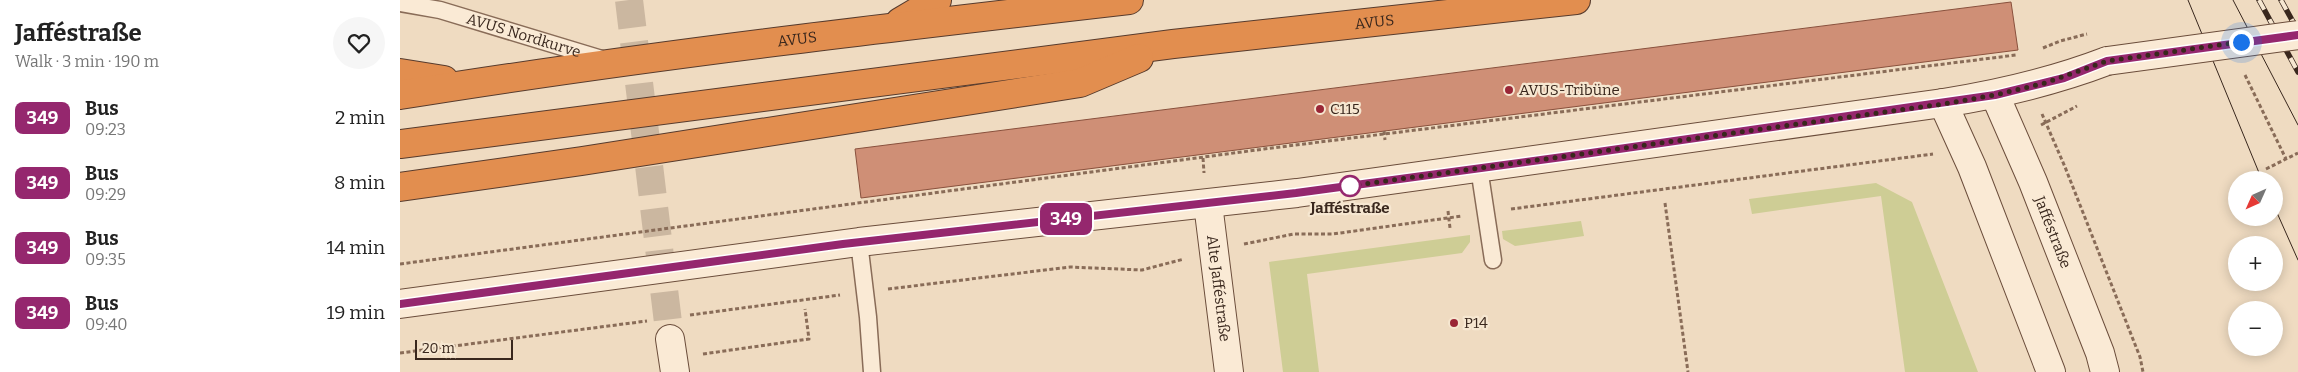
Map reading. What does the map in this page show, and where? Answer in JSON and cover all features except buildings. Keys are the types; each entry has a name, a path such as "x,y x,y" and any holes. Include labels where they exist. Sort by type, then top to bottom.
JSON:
{"highway":[{"path":"892,27 937,0"},
{"name":"AVUS","path":"400,95 616,63 892,27 1128,0"},
{"name":"AVUS","path":"1173,44 1576,0"},
{"path":"400,144 1173,44"},
{"path":"400,187 601,158 1080,82 1173,44"},
{"path":"400,72 468,84"}],"main road":[{"path":"400,304 859,242 1208,204 1943,104 1995,95 2064,78 2107,61 2298,34"},
{"name":"Jafféstraße","path":"1995,95 2033,182 2100,353 2105,372"},
{"path":"1943,104 1972,167 2051,372"},
{"name":"Alte Jafféstraße","path":"1208,204 1229,372"},
{"path":"664,329 675,372"}],"lane":[{"name":"AVUS Nordkurve","path":"400,3 440,10 616,63"},
{"path":"1479,168 1492,260"},
{"path":"859,242 872,372"}],"path":[{"path":"2037,50 2083,34 2094,34"},
{"path":"400,264 1385,132 2022,54"},
{"path":"2245,75 2286,159"},
{"path":"1385,132 1386,140"},
{"path":"2266,169 2298,153"},
{"path":"1294,234 1333,234 1449,219 1485,212 1892,159"},
{"path":"2065,167 2140,357 2144,372"},
{"path":"1665,203 1688,372"},
{"path":"1448,211 1450,228"},
{"path":"687,316 865,292 1070,268 1142,270 1169,263"},
{"path":"709,353 809,339 805,309"},
{"path":"400,353 664,329"}],"shaded area":[{"path":"1876,183 1912,202 1978,372 1905,372 1881,196 1752,214 1749,199"},
{"path":"1581,221 1584,236 1515,246 1503,239 1502,231"},
{"path":"1470,235 1470,242 1462,253 1307,274 1319,372 1283,372 1269,262"}],"tunnel":[{"path":"629,0 670,339"}],"tram line":[{"path":"2188,0 2258,171"},
{"path":"2233,0 2298,125"},
{"path":"2283,226 2298,260"}],"railway":[{"path":"2259,0 2298,72"},
{"path":"2281,0 2298,31"}],"bus line":[{"name":"349","path":"400,304 797,249 1296,193 1943,104 1995,95 2045,83 2064,78 2107,61 2298,35"}],"place":[{"name":"AVUS-Tribüne","path":"1509,90"},
{"name":"C115","path":"1320,109"},
{"name":"Jafféstraße","path":"1350,186"},
{"name":"P14","path":"1454,323"}],"route":[{"path":"1350,186 1943,104 1995,95 2045,83 2064,78 2107,61 2241,42"}]}
